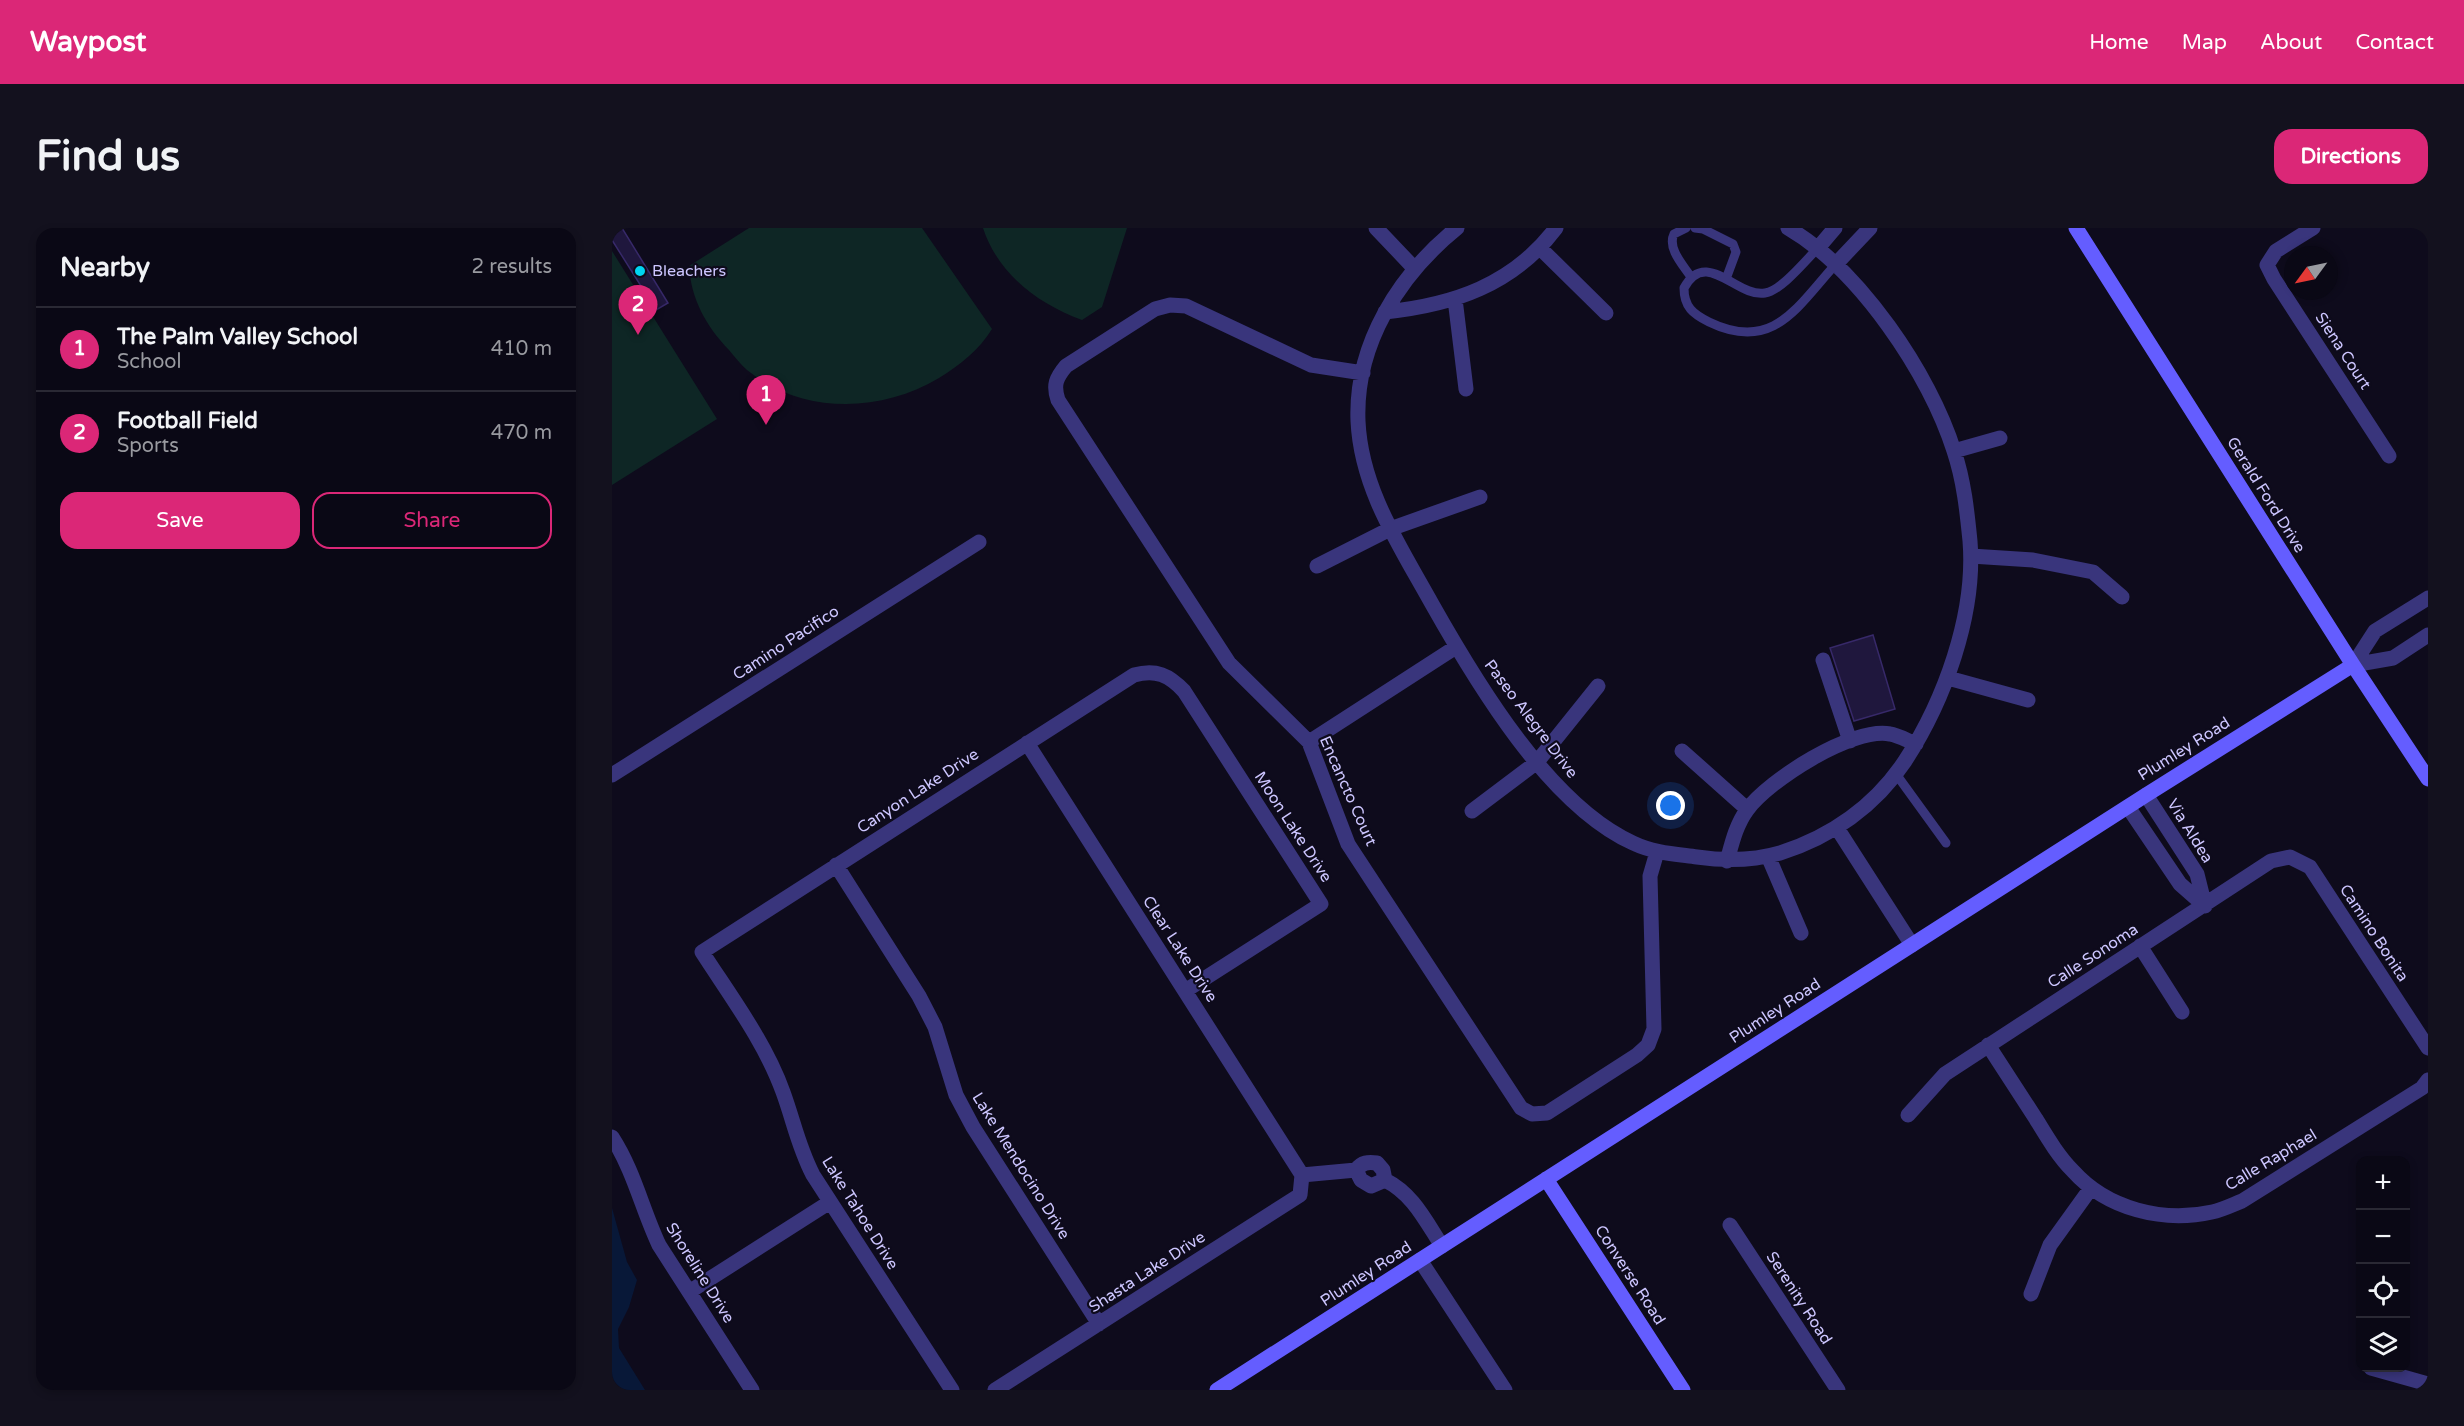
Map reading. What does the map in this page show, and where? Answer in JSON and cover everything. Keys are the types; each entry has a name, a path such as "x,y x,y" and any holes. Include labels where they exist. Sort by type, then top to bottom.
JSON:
{"street":[{"path":"1376,228 1414,268"},
{"name":"Paseo Alegre Drive","path":"1457,228 1414,268 1374,333 1363,373 1358,417 1361,450 1368,478 1390,529 1456,647 1559,790 1587,815 1633,843 1657,852 1727,861 1768,856 1806,845 1837,828 1864,808 1896,774 1916,744 1948,678 1964,615 1971,556 1964,486 1940,414 1919,374 1863,294 1818,248 1788,228"},
{"path":"1385,312 1422,308 1455,299 1490,284 1517,267 1540,248 1556,228"},
{"path":"1818,248 1835,228"},
{"path":"1834,264 1870,228"},
{"name":"Gerald Ford Drive","path":"2076,228 2428,779"},
{"name":"Siena Court","path":"2313,228 2276,251 2267,265 2389,456"},
{"path":"1540,248 1606,313"},
{"path":"1455,299 1466,389"},
{"name":"Encancto Court","path":"1363,373 1311,365 1186,306 1170,305 1155,309 1066,366 1057,377 1054,389 1058,400 1229,663 1309,742 1348,844 1521,1108 1532,1114 1546,1113 1637,1055 1648,1045 1654,1029 1650,876 1657,852"},
{"path":"1954,451 2000,438"},
{"path":"1317,566 1390,529 1480,497"},
{"name":"Camino Pacifico","path":"612,775 979,542"},
{"path":"1971,556 2033,560 2093,572 2122,597"},
{"path":"2353,664 2375,631 2428,598"},
{"path":"2353,664 2393,658 2428,635"},
{"path":"1309,742 1456,647"},
{"path":"1823,660 1850,741"},
{"name":"Plumley Road","path":"1217,1390 2353,664"},
{"name":"Canyon Lake Drive","path":"702,952 1134,675 1158,672"},
{"name":"Moon Lake Drive","path":"1158,672 1172,678 1184,691 1321,904 1185,991"},
{"path":"1948,678 2028,700"},
{"path":"1472,811 1537,762 1598,686"},
{"path":"1727,861 1737,827 1747,809 1768,789 1818,754 1869,735 1890,734 1916,744"},
{"name":"Clear Lake Drive","path":"1027,743 1302,1175"},
{"path":"1682,751 1747,809"},
{"name":"Via Aldea","path":"2146,795 2197,874 2205,906"},
{"path":"2128,807 2181,884 2205,906"},
{"path":"1837,828 1912,945"},
{"path":"1768,856 1801,933"},
{"name":"Calle Sonoma","path":"1908,1115 1945,1074 2271,861 2290,857 2310,867"},
{"name":"Lake Mendocino Drive","path":"836,865 919,996 935,1027 956,1095 973,1127 1099,1324"},
{"name":"Camino Bonita","path":"2310,867 2428,1048"},
{"path":"2140,946 2182,1012"},
{"name":"Lake Tahoe Drive","path":"702,952 769,1060 783,1092 800,1150 830,1202 952,1390"},
{"name":"Calle Raphael","path":"1988,1046 2073,1172 2091,1188 2123,1206 2156,1215 2188,1216 2214,1212 2242,1201 2426,1084"},
{"name":"Shoreline Drive","path":"612,1137 633,1174 648,1222 659,1245 752,1390"},
{"path":"1302,1175 1356,1170 1360,1165 1368,1162 1377,1163 1383,1170 1385,1180 1399,1187 1411,1198 1442,1246"},
{"name":"Shasta Lake Drive","path":"996,1390 1300,1195 1302,1175"},
{"name":"Converse Road","path":"1546,1179 1683,1390"},
{"path":"2031,1294 2050,1245 2091,1188"},
{"path":"689,1292 830,1202"},
{"name":"Serenity Road","path":"1730,1225 1838,1390"},
{"path":"1420,1260 1504,1390"},
{"path":"2385,1372 2428,1384"}],"lane":[{"path":"1686,228 1674,234 1672,244 1691,277"},
{"path":"1695,228 1703,229 1733,244 1736,252 1726,279"},
{"path":"1818,248 1784,282 1763,294 1711,272 1703,272 1691,277 1684,288 1686,304 1693,313 1728,330 1749,333 1767,330 1780,324 1834,264"},
{"path":"1896,774 1946,843"}],"green space":[{"path":"749,228 922,228 992,329 975,350 947,373 916,390 892,398 867,403 842,404 817,402 792,395 769,385 742,366 707,322 693,290 689,266"},
{"path":"983,228 1127,228 1102,307 1082,320 1035,296 1009,273 990,245"},
{"path":"612,251 717,419 612,485"}],"water":[{"path":"612,1208 627,1262 637,1280 629,1307 618,1329 619,1348 645,1390 612,1390"}],"building":[{"name":"Bleachers","path":"612,228 622,228 668,303 656,310 612,240"},
{"path":"1873,635 1895,709 1854,721 1830,648"}],"place":[{"name":"Bleachers","path":"640,271"},
{"name":"Football Field","path":"638,335"},
{"name":"The Palm Valley School","path":"766,425"}]}
